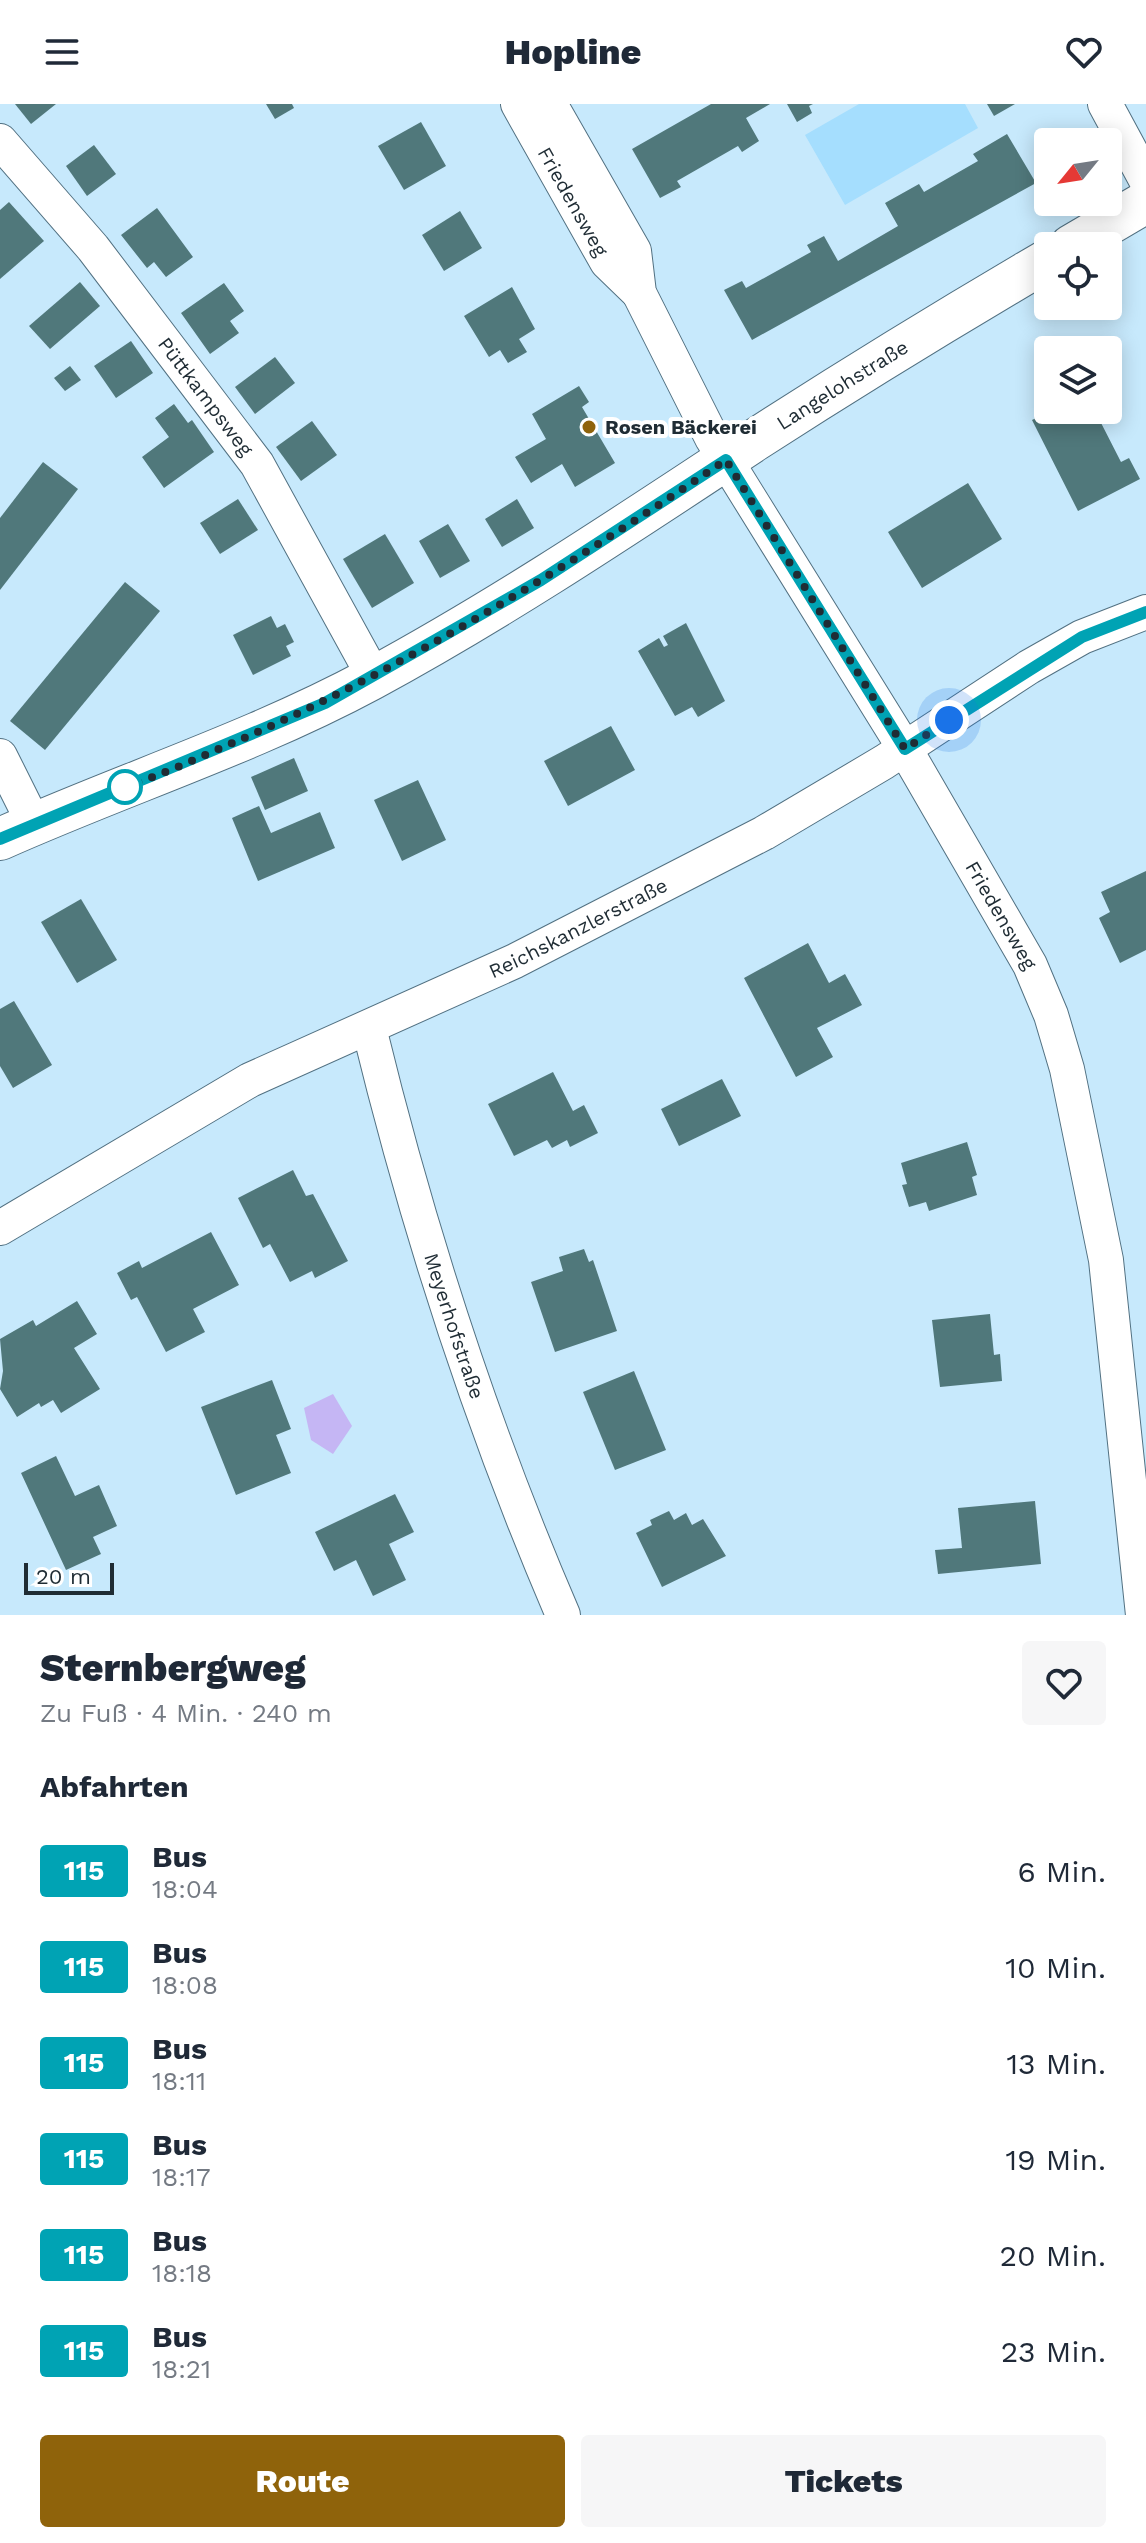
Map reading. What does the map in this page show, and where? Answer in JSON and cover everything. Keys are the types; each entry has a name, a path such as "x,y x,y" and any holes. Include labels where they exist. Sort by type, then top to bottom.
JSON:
{"street":[{"name":"Friedensweg","path":"518,104 607,262 639,293 726,460 905,749 1030,965 1051,1015 1067,1069 1106,1260 1143,1615"},
{"name":"Friedensweg","path":"550,104 634,251 639,293"},
{"path":"1105,104 1146,180"},
{"name":"Püttkampsweg","path":"0,141 93,248 257,464 374,677"},
{"path":"1095,232 1146,202"},
{"name":"Langelohstraße","path":"17,831 190,762 325,703 374,677 541,580 919,336 1034,268"},
{"name":"Reichskanzlerstraße","path":"0,1228 223,1095 297,1057 369,1028 617,910 764,833 905,749 1082,637 1146,612"},
{"path":"0,756 17,831"},
{"name":"Meyerhofstraße","path":"369,1028 440,1290 510,1488 563,1615"}],"shaded area":[{"path":"859,104 965,104 978,128 845,205 805,135"},
{"path":"333,1394 352,1426 333,1454 311,1440 304,1408"}],"building":[{"path":"15,104 56,104 31,124"},
{"path":"266,104 292,104 294,108 275,119"},
{"path":"711,104 770,104 746,118 759,141 742,152 738,146 677,181 681,187 660,198 632,149"},
{"path":"787,104 813,104 809,106 812,113 797,122"},
{"path":"987,104 1015,104 994,116"},
{"path":"421,122 446,166 404,190 378,146"},
{"path":"1007,134 1034,184 752,340 724,290 742,281 746,288 811,252 807,245 824,236 838,261 898,226 885,203 919,184 924,192 978,161 973,154"},
{"path":"94,145 116,174 87,196 66,166"},
{"path":"9,202 44,241 0,279 0,210"},
{"path":"157,208 193,257 166,277 154,262 147,268 121,235"},
{"path":"460,211 482,248 444,271 422,235"},
{"path":"80,282 100,306 50,349 29,326"},
{"path":"224,283 244,311 230,321 239,333 210,354 181,313"},
{"path":"512,287 535,329 519,339 527,352 508,363 500,350 489,357 464,316"},
{"path":"131,341 153,373 116,398 94,366"},
{"path":"275,357 295,383 255,414 235,387"},
{"path":"70,366 81,380 65,391 54,378"},
{"path":"579,386 589,402 582,407 615,463 575,487 562,464 531,483 515,457 546,439 532,414"},
{"path":"174,404 188,423 192,420 214,452 164,488 142,457 169,437 155,418"},
{"path":"312,421 337,455 301,481 276,447"},
{"path":"1034,424 1102,424 1121,462 1129,458 1140,479 1078,511"},
{"path":"43,462 78,489 0,590 0,518"},
{"path":"968,483 1002,539 922,588 888,532"},
{"path":"238,499 258,530 220,554 200,523"},
{"path":"517,499 534,528 502,547 485,519"},
{"path":"448,524 470,561 440,578 419,541"},
{"path":"385,534 414,583 372,608 343,559"},
{"path":"125,582 160,611 45,750 10,721"},
{"path":"271,616 277,628 285,624 294,642 286,646 291,656 253,675 233,635"},
{"path":"686,623 725,701 698,717 692,707 675,716 638,651 659,638 664,647 668,645 663,636"},
{"path":"611,726 635,770 568,806 544,761"},
{"path":"294,758 308,791 265,810 251,777"},
{"path":"418,780 446,840 402,861 374,800"},
{"path":"259,806 271,833 320,812 335,848 258,881 232,818"},
{"path":"1146,871 1146,950 1120,963 1099,918 1110,912 1101,892"},
{"path":"81,899 117,960 77,983 41,922"},
{"path":"808,943 829,983 845,974 862,1005 817,1028 833,1057 796,1077 744,978"},
{"path":"14,1001 52,1065 13,1088 0,1066 0,1009"},
{"path":"553,1072 573,1111 584,1105 598,1133 570,1147 567,1140 552,1148 547,1140 514,1156 488,1104"},
{"path":"722,1079 741,1116 679,1146 661,1109"},
{"path":"967,1142 977,1175 972,1177 977,1195 929,1211 926,1202 909,1207 902,1185 907,1184 901,1163"},
{"path":"293,1170 306,1196 313,1194 348,1261 315,1278 312,1271 290,1282 270,1244 263,1248 238,1198"},
{"path":"211,1232 239,1285 193,1309 205,1332 166,1352 137,1297 131,1300 117,1273 139,1261 142,1268"},
{"path":"584,1249 589,1262 593,1260 617,1331 555,1352 531,1282 563,1271 559,1257"},
{"path":"77,1301 97,1334 74,1348 100,1389 61,1413 53,1400 41,1407 39,1403 17,1417 0,1389 3,1371 0,1339 33,1320 36,1326"},
{"path":"990,1314 994,1355 1000,1354 1002,1381 940,1387 932,1320"},
{"path":"634,1371 666,1450 615,1470 583,1392"},
{"path":"272,1380 291,1429 276,1435 291,1473 236,1495 201,1407"},
{"path":"56,1456 75,1496 99,1485 117,1526 93,1537 101,1554 66,1570 21,1473"},
{"path":"395,1494 414,1532 389,1544 406,1580 373,1596 356,1560 334,1571 315,1532"},
{"path":"1035,1501 1041,1564 938,1574 935,1550 962,1548 958,1508"},
{"path":"669,1511 674,1520 686,1513 692,1525 703,1519 726,1556 662,1587 636,1533 652,1525 650,1520"}],"bus line":[{"name":"115","path":"0,839 325,703 541,580 726,460 905,749 1029,667 1082,637 1146,612"}],"place":[{"name":"Rosen Bäckerei","path":"589,427"}],"route":[{"path":"125,787 325,703 374,677 541,580 726,460 905,749 949,720"}]}
